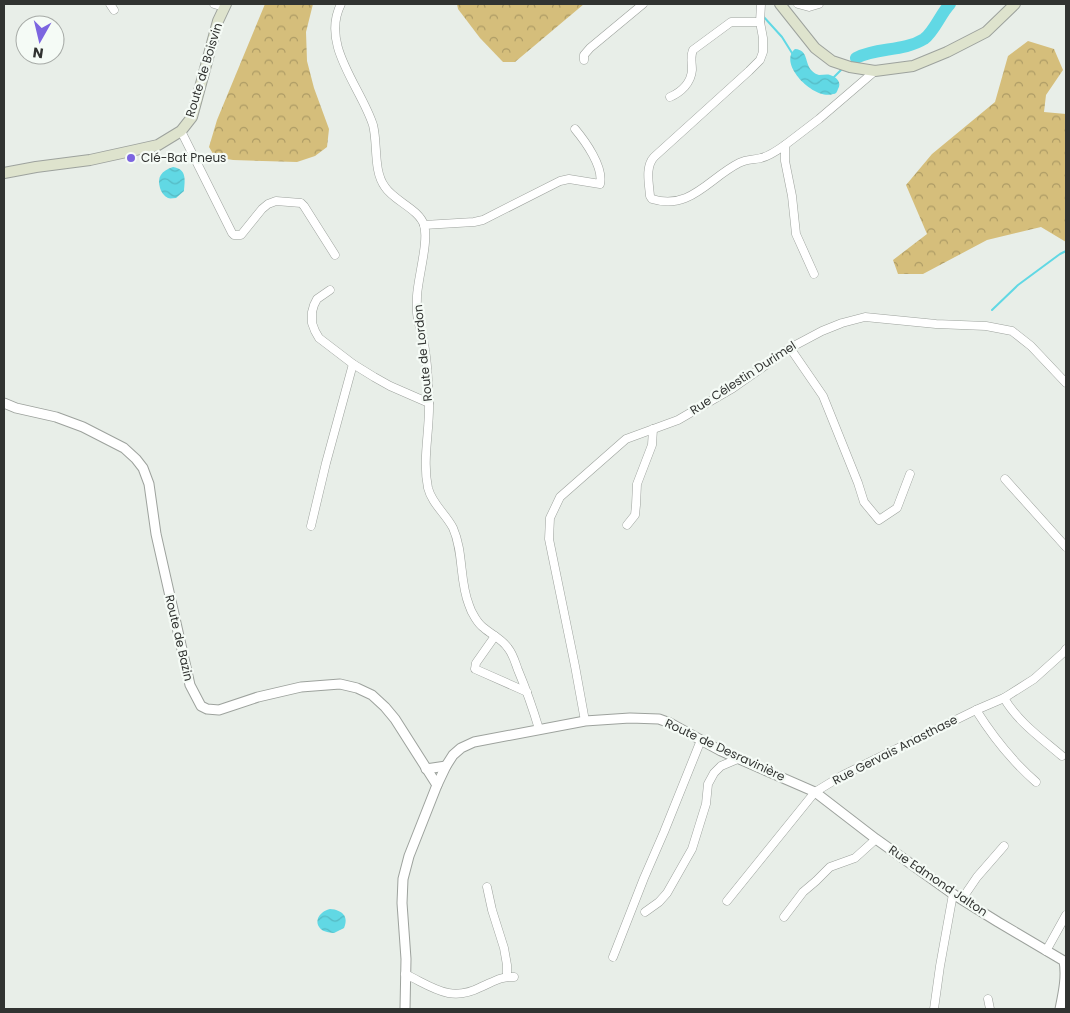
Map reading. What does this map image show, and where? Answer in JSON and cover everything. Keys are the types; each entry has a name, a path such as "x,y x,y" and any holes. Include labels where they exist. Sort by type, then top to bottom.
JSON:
{"main road":[{"path":"780,4 815,48 832,61 850,67 875,71 913,66 947,52 986,32 1015,4"},
{"name":"Route de Boisvin","path":"4,173 131,152 158,145 181,131 192,117 221,5"}],"street":[{"path":"341,4 337,12 335,24 336,40 344,66 373,127 380,179 385,188 419,216 424,225 482,220 560,181 569,179 600,184 601,178 590,148 575,129"},
{"path":"584,60 584,54 590,48 643,4"},
{"path":"761,4 760,22 763,52 760,60 650,161 648,171 650,196 652,199 664,202 692,196 731,167 746,160 770,155 819,119 875,71"},
{"path":"798,4 809,6 819,4"},
{"path":"670,97 679,93 689,80 693,50 731,22 760,22"},
{"path":"181,131 234,235 242,234 268,204 276,201 300,203 304,206 335,255"},
{"path":"785,145 785,161 792,196 796,234 814,274"},
{"name":"Route de Lordon","path":"424,225 425,236 417,294 417,317 425,350 429,403 425,468 428,491 452,527 458,543 461,556 461,572 469,606 481,627 505,643 510,650 528,692 539,729"},
{"path":"330,290 317,299 312,312 312,322 319,338 353,364 390,386 429,403"},
{"name":"Rue Célestin Durimel","path":"585,721 549,539 550,518 560,497 626,439 678,420 733,388 790,348 822,331 865,317 936,324 986,326 1012,331 1031,346 1066,383"},
{"path":"790,348 824,396 864,502 879,520 896,508 910,474"},
{"path":"311,526 353,364"},
{"name":"Route de Bazin","path":"4,404 56,417 83,427 124,448 143,468 148,484 156,534 188,676 192,690 201,706 207,709 219,710 258,697 301,687 340,684 357,688 372,695 385,706 437,785"},
{"path":"627,525 635,516 637,484 652,445 653,429"},
{"path":"1005,479 1066,548"},
{"path":"495,636 476,663 475,669 528,692"},
{"name":"Rue Gervais Anasthase","path":"728,902 815,792 842,775 1004,698 1034,679 1066,652"},
{"path":"1004,698 1010,708 1031,731 1062,756"},
{"path":"976,710 1004,750 1036,782"},
{"name":"Route de Desravinière","path":"405,1009 406,959 402,903 403,879 409,856 437,785 453,755 461,748 474,742 585,721 630,718 659,719 721,751 815,792"},
{"path":"613,958 701,740"},
{"path":"645,912 659,902 667,893 692,849 704,812 708,784 714,773 721,766 740,758"},
{"path":"426,769 446,766"},
{"name":"Rue Edmond Jalton","path":"815,792 876,839 953,894 1065,961"},
{"path":"784,918 803,892 830,867 855,858 876,839"},
{"path":"962,899 977,877 1004,846"},
{"path":"405,974 452,995 472,992 500,978 511,977 487,887"},
{"path":"934,1009 953,894"},
{"path":"1046,951 1066,915"},
{"path":"1060,1009 1065,981 1065,961"},
{"path":"988,999 990,1009"}],"green space":[{"path":"265,4 313,4 306,32 307,61 314,88 329,129 327,147 315,156 297,162 233,160 215,157 209,147 217,120"},
{"path":"457,4 584,4 515,62 503,62 480,38 458,9"},
{"path":"1028,41 1054,49 1063,70 1046,95 1044,112 1066,114 1066,242 1041,227 987,240 923,274 898,274 893,260 927,234 906,185 932,154 995,102 1008,56"}],"water":[{"path":"795,49 804,54 810,68 814,72 819,75 830,75 837,79 839,87 836,93 825,95 808,87 801,80 794,72 791,63 791,56"},
{"path":"173,167 178,168 183,173 185,179 184,191 176,198 168,198 162,192 159,181 165,170"},
{"path":"330,909 341,912 346,920 344,928 334,933 322,930 318,924 320,914"}],"waterway":[{"path":"856,58 873,52 907,46 924,39 950,4"},
{"path":"762,15 782,37 792,53"},
{"path":"834,77 843,68"},
{"path":"992,310 1018,285 1066,251"}],"place":[{"name":"Clé-Bat Pneus","path":"131,158"}]}
